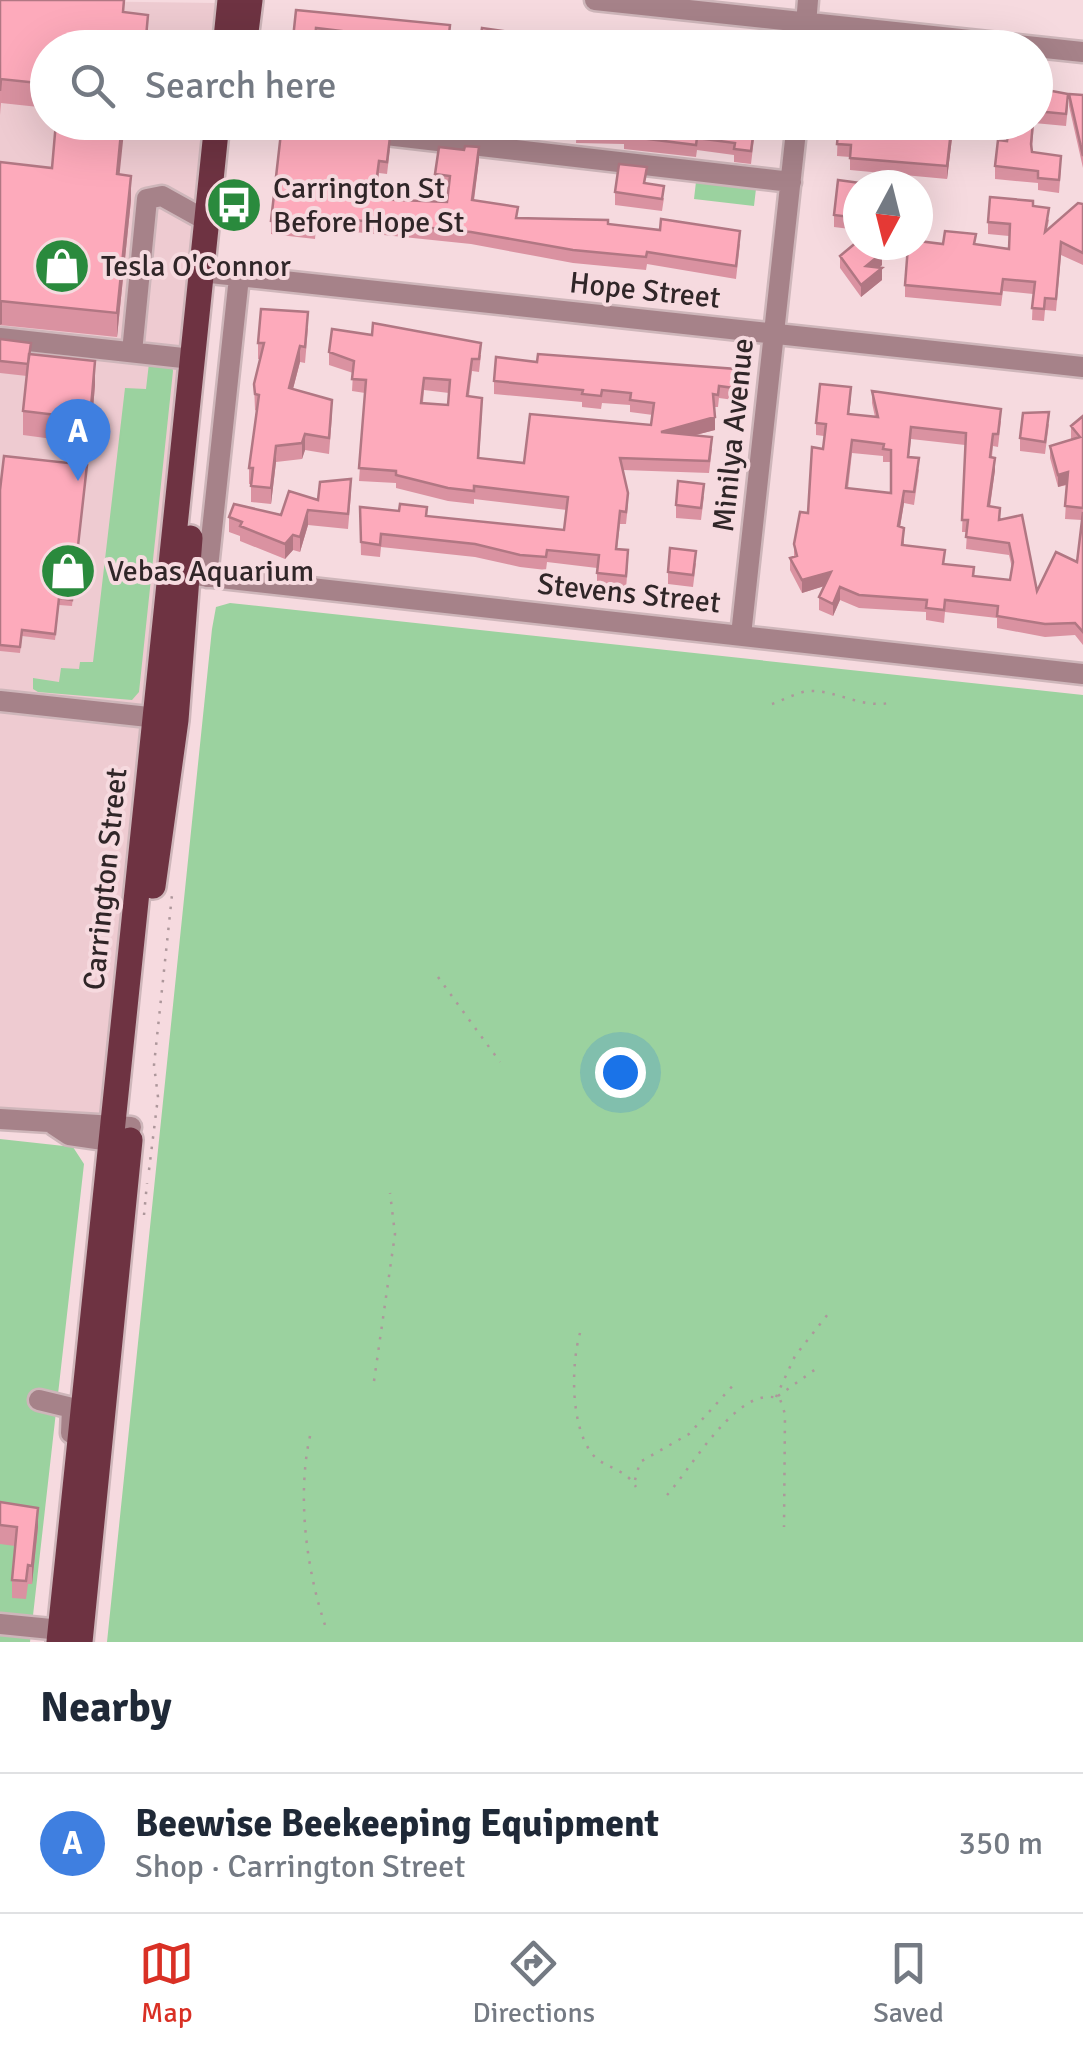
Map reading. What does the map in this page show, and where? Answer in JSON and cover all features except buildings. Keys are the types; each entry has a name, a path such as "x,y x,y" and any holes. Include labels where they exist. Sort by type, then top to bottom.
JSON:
{"main road":[{"path":"227,30 230,0"},
{"path":"246,30 250,0"},
{"name":"Carrington Street","path":"188,575 192,359 219,274 206,220 215,140"},
{"name":"Carrington Street","path":"67,1638 165,719 188,575 232,140"},
{"name":"Carrington Street","path":"67,1638 75,1499 96,1393"}],"street":[{"path":"595,0 873,30"},
{"path":"805,30 808,0"},
{"path":"1053,49 1083,52"},
{"path":"429,140 791,182"},
{"name":"Minilya Avenue","path":"741,635 795,140"},
{"path":"132,352 148,199 162,196 206,220"},
{"name":"Hope Street","path":"219,274 1083,367"},
{"path":"0,338 84,344 192,359"},
{"name":"Stevens Street","path":"188,575 1083,674"},
{"path":"0,701 165,719"},
{"path":"0,1118 54,1125 70,1120 122,1135"},
{"path":"75,1499 67,1470 72,1408 40,1393 96,1393"},
{"path":"0,1624 67,1638"}],"path":[{"path":"772,704 811,691 832,698 850,697 874,706 893,702"},
{"path":"143,1225 174,884"},
{"path":"438,977 500,1062"},
{"path":"374,1380 394,1234 390,1192"},
{"path":"776,1398 796,1356 828,1314"},
{"path":"580,1334 572,1381 586,1440 594,1455 629,1475 635,1486 640,1462 690,1434 737,1381"},
{"path":"668,1496 741,1408 758,1396 776,1398 820,1366"},
{"path":"776,1398 785,1414 784,1527"},
{"path":"310,1436 306,1457 306,1522 325,1626"}],"shaded area":[{"path":"0,0 215,3 213,30 30,30 30,140 201,140 101,1119 0,1107"}],"green space":[{"path":"697,173 757,180 754,206 694,199"},
{"path":"149,363 172,365 173,371 139,692 132,700 38,692 33,689 33,678 59,682 61,668 79,669 80,662 93,662 125,388 146,389"},
{"path":"230,603 1083,695 1083,1642 107,1642 212,629 216,607"},
{"path":"0,1139 73,1147 84,1164 30,1642 0,1642"}],"place":[{"name":"Carrington St Before Hope St","path":"234,205"},
{"name":"Tesla O'Connor","path":"62,266"},
{"name":"Beewise Beekeeping Equipment","path":"78,481"},
{"name":"Vebas Aquarium","path":"68,571"}]}
